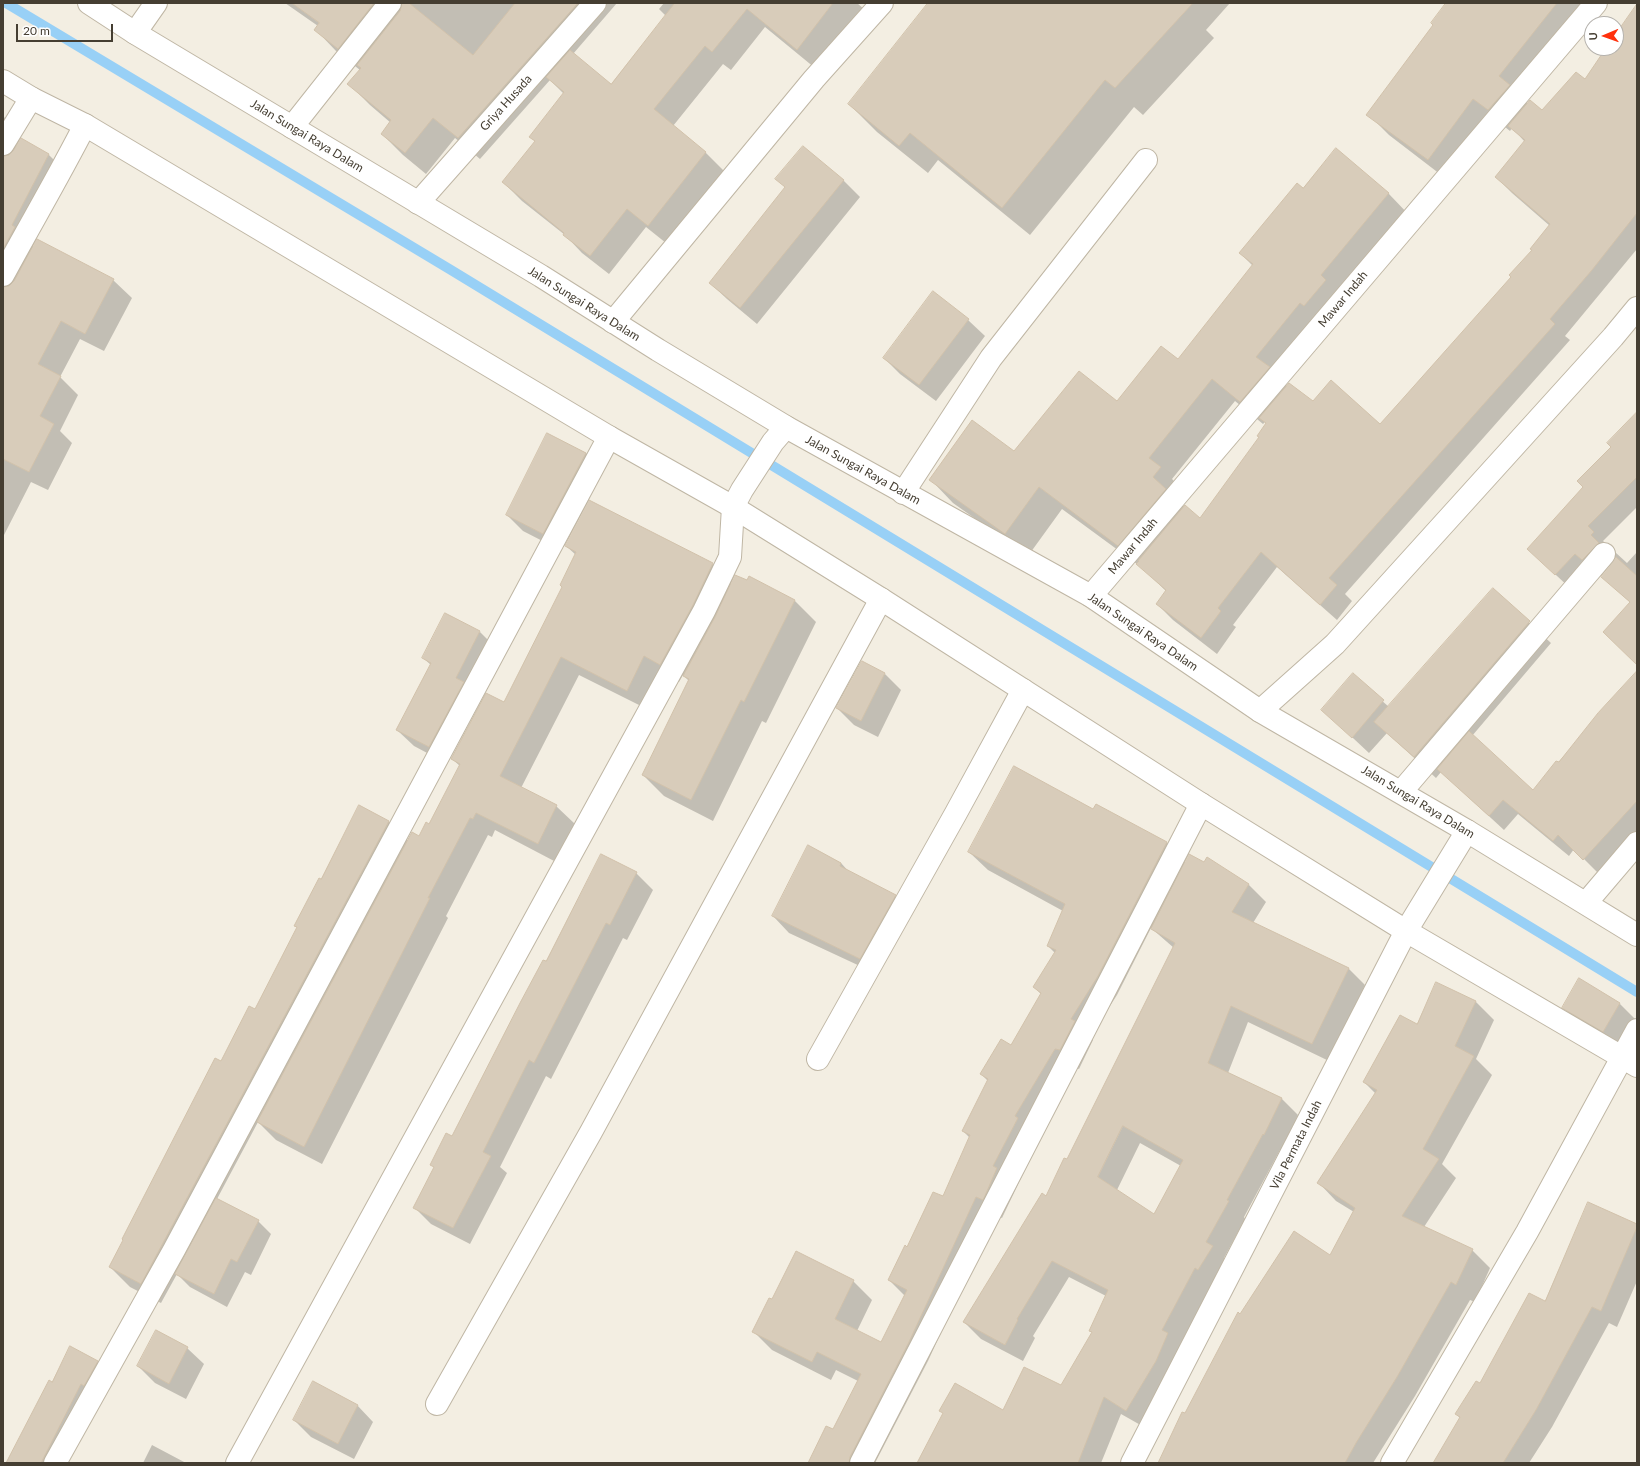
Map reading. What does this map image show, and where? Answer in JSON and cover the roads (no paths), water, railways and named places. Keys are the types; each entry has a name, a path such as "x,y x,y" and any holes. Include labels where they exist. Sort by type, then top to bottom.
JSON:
{"street":[{"name":"Jalan Sungai Raya Dalam","path":"88,3 135,33 541,276 613,322 779,434 903,493 1090,596 1260,711 1467,831 1637,935"},
{"path":"135,33 156,3"},
{"path":"292,127 390,3"},
{"name":"Griya Husada","path":"418,203 595,3"},
{"path":"613,322 814,79 882,3"},
{"name":"Mawar Indah","path":"1090,596 1596,3"},
{"path":"3,80 30,98 85,125 609,437 738,498 882,599 1201,804 1411,922 1630,1061"},
{"path":"3,144 30,98"},
{"path":"3,275 85,125"},
{"path":"903,493 991,358 1146,160"},
{"path":"1260,711 1335,644 1613,338 1637,308"},
{"path":"237,1463 704,610 730,557 738,498 779,434"},
{"path":"55,1463 178,1244 609,437"},
{"path":"1401,792 1604,554"},
{"path":"437,1404 595,1125 882,599"},
{"path":"818,1059 1023,690"},
{"path":"861,1463 1201,804"},
{"name":"Vila Permata Indah","path":"1132,1463 1411,922 1467,831"},
{"path":"1586,903 1637,843"},
{"path":"1392,1463 1527,1232 1630,1061 1637,1030"}],"waterway":[{"path":"6,3 451,270 1637,992"}]}
